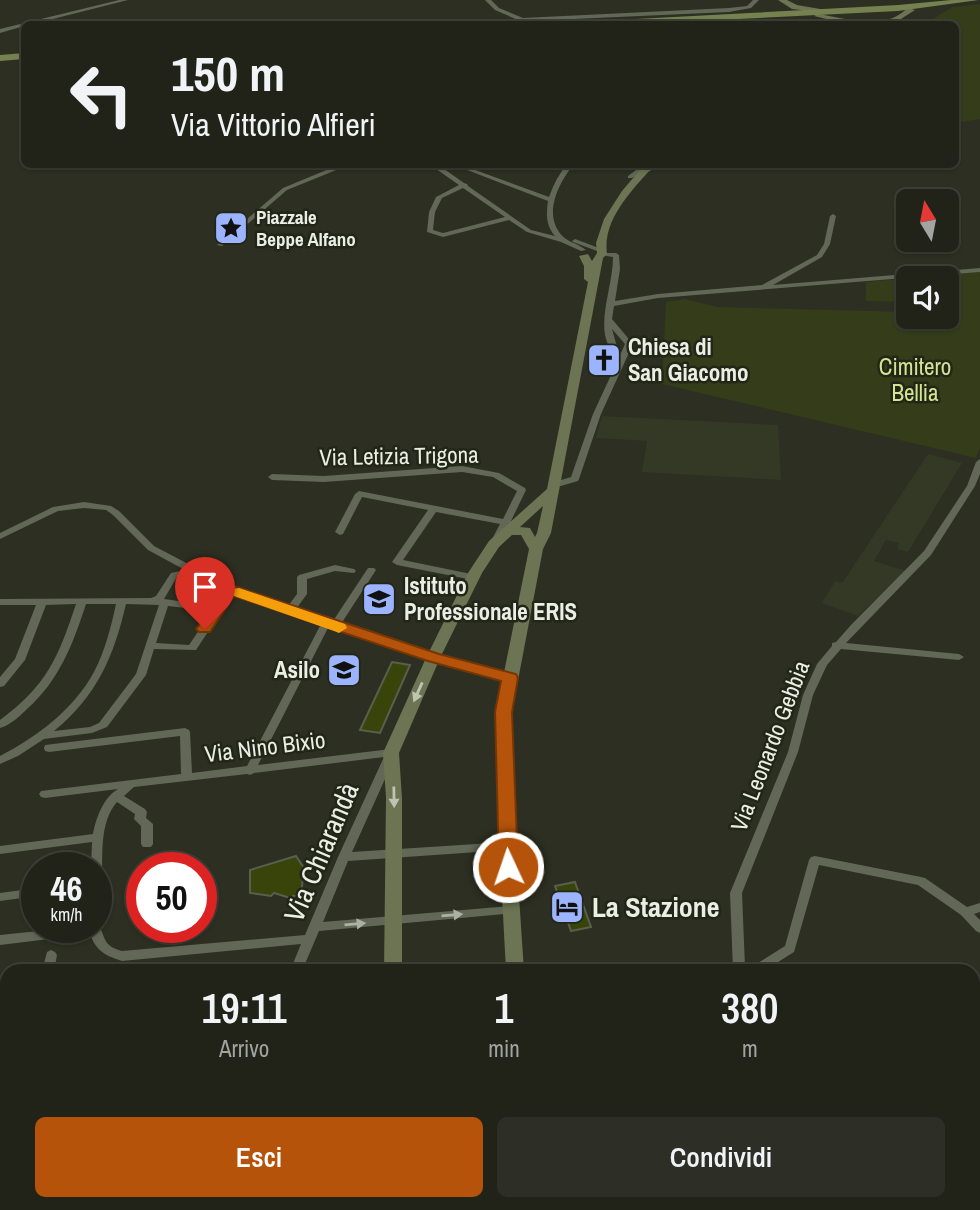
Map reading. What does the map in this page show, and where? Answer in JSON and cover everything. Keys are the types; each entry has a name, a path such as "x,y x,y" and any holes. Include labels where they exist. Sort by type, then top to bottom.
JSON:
{"main road":[{"path":"666,21 766,13 782,8 782,0 796,7 819,11 965,2"},
{"path":"666,21 898,8 975,0"},
{"path":"893,21 911,9"},
{"path":"701,19 816,15 854,21"},
{"path":"0,58 21,56"},
{"path":"514,964 507,839 504,712 536,549 544,533 591,295 593,251 612,198 630,177 643,168"},
{"path":"593,251 623,194 644,168"},
{"path":"393,964 391,753 433,657 473,578 509,526 553,488"},
{"path":"509,526 525,531 536,549"}],"street":[{"path":"40,21 125,0"},
{"path":"488,0 498,9 523,20 610,18 729,10 749,7 757,0"},
{"path":"0,31 21,26"},
{"path":"220,245 285,189 338,168"},
{"path":"438,168 529,231 593,251 616,255 612,304 606,330 608,343 621,359"},
{"path":"465,168 552,200"},
{"path":"561,240 552,220 552,200 558,180 568,168"},
{"path":"465,185 439,197 432,212 429,231 443,235 511,218"},
{"path":"761,287 820,256 827,244 833,216"},
{"path":"552,220 570,239 593,251"},
{"path":"612,304 658,296 980,270"},
{"path":"553,488 575,479 589,436 629,344 609,320"},
{"name":"Via Leonardo Gebbia","path":"738,964 736,893 793,752 808,695 822,664 836,645 928,553 971,486 980,462"},
{"name":"Via Letizia Trigona","path":"272,477 324,479 462,469 496,475 522,490 509,526"},
{"path":"340,532 359,494 509,526"},
{"path":"0,538 55,509 97,506 116,513 151,548 231,590 509,684"},
{"path":"433,509 397,562 473,578"},
{"path":"289,611 302,594 302,578 335,568 351,571"},
{"path":"250,771 331,625 371,570"},
{"path":"150,601 160,598 174,575 193,571"},
{"path":"152,646 192,648 231,590"},
{"path":"0,760 40,736 68,711 97,677 112,641 122,601"},
{"path":"0,603 150,601 217,609"},
{"path":"0,684 20,660 42,602"},
{"path":"0,725 23,709 47,685 61,661 82,602"},
{"path":"40,736 92,730 103,725 141,675 165,602"},
{"path":"836,645 960,657"},
{"path":"50,748 185,732 187,778"},
{"name":"Via Nino Bixio","path":"45,794 391,753"},
{"name":"Via Chiarandà","path":"299,964 391,753"},
{"path":"99,852 104,809 115,795 143,783"},
{"path":"115,795 141,812 140,818 147,824 147,844"},
{"path":"0,850 100,837"},
{"path":"344,856 394,847 507,839"},
{"path":"765,964 790,949 815,860 921,881 965,912 980,928"},
{"path":"0,897 21,894"},
{"path":"965,912 980,907"},
{"path":"100,943 103,948 122,956 313,933 511,916"},
{"path":"0,940 21,937"},
{"path":"49,964 51,955"}],"shaded area":[{"path":"602,416 778,425 781,480 642,472 647,441 596,438"},
{"path":"928,454 962,463 908,552 897,549 899,543 886,540 874,561 906,571 858,616 822,603 835,581 842,583"}],"green space":[{"path":"980,4 980,119 959,122 959,21 930,21 952,7"},
{"name":"Cimitero Bellia","path":"980,272 980,448 976,458 662,384 666,302 685,299 718,307 896,312 896,329 959,329 959,274"},
{"path":"896,279 896,302 866,301 866,282"}],"building":[{"path":"392,662 410,665 380,733 360,730"},
{"path":"296,856 304,868 301,895 293,896 293,899 274,893 271,896 250,893 250,870"},
{"path":"575,882 591,927 571,931 555,886"}],"slow traffic":[{"path":"239,593 339,628"}],"place":[{"name":"Piazzale Beppe Alfano","path":"231,228"},
{"name":"Chiesa di San Giacomo","path":"604,360"},
{"name":"Istituto Professionale ERIS","path":"379,599"},
{"name":"Asilo","path":"344,670"},
{"name":"La Stazione","path":"567,907"}],"route":[{"path":"205,629 231,590 433,657 510,678 504,712 508,867"}]}
